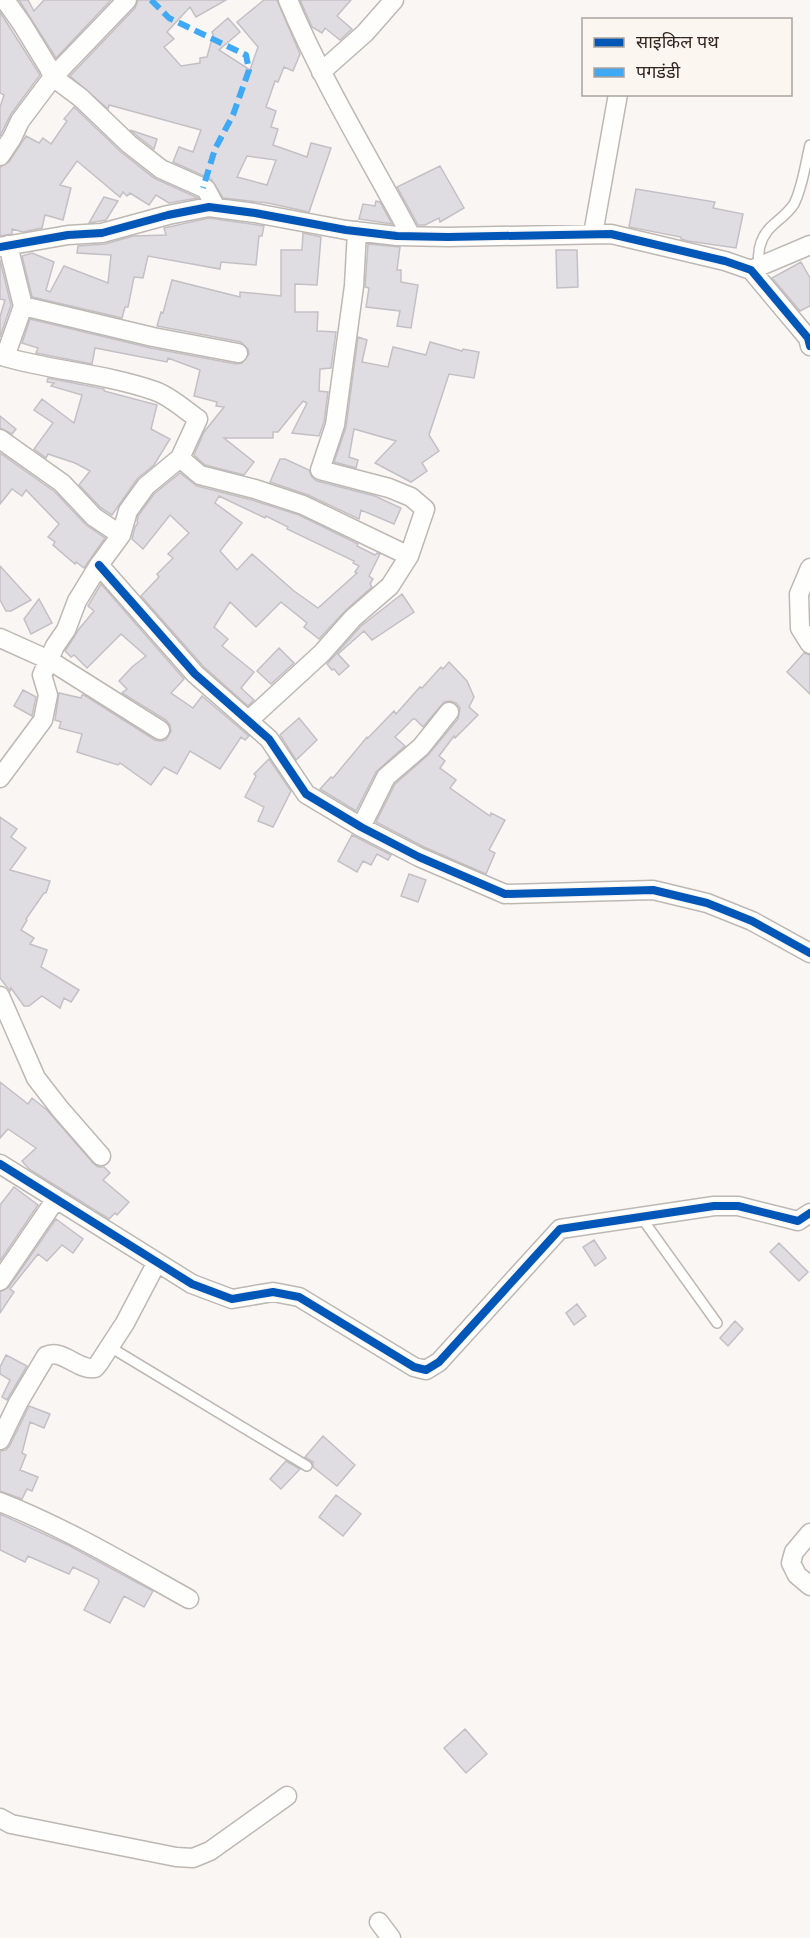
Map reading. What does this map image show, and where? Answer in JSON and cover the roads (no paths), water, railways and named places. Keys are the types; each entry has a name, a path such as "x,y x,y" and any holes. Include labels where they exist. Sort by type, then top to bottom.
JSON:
{"street":[{"path":"5,0 53,77 81,98 129,144 161,169 206,189 216,208"},
{"path":"288,0 321,72 411,236"},
{"path":"321,72 365,33 394,0"},
{"path":"0,156 20,121 53,77 124,1"},
{"path":"593,234 618,96"},
{"path":"0,778 43,720 48,695 42,675 66,630 77,601 121,535 128,511 147,486 180,458 198,418 157,392 97,376 39,367 5,357 22,306 4,246 68,235 102,233 168,215 209,207 357,231 411,236 611,234 755,268 810,245"},
{"path":"249,720 322,653 353,618 390,586 408,556 424,509 411,497 390,488 320,470 337,407 354,286 357,231"},
{"path":"755,268 808,338 810,346"},
{"path":"22,306 153,337 238,353"},
{"path":"0,439 62,483 94,517 121,535"},
{"path":"180,458 200,476 255,489 303,505 408,556"},
{"path":"99,565 195,674 269,740 306,794 361,826 419,857 505,894 653,890 707,903 752,921 810,952"},
{"path":"810,568 799,594 800,628 810,644"},
{"path":"0,638 49,660 160,730"},
{"path":"361,826 386,777 421,747 449,712"},
{"path":"0,996 36,1078 101,1156"},
{"path":"0,1164 192,1284 232,1299 273,1292 299,1297 414,1367 426,1370 438,1362 560,1229 714,1206 738,1206 798,1221 810,1213"},
{"path":"0,1281 56,1199"},
{"path":"0,1440 18,1403 46,1356 56,1354 92,1369 99,1363 125,1323 157,1262"},
{"path":"0,1502 119,1560 189,1599"},
{"path":"810,1533 794,1552 791,1563 797,1575 810,1586"},
{"path":"6,1821 176,1857 193,1858 210,1851 287,1796"},
{"path":"379,1922 391,1938"}],"lane":[{"path":"755,268 761,243 771,226 792,207 799,193 810,145"},
{"path":"641,1217 717,1323"},
{"path":"110,1347 307,1466"}]}
